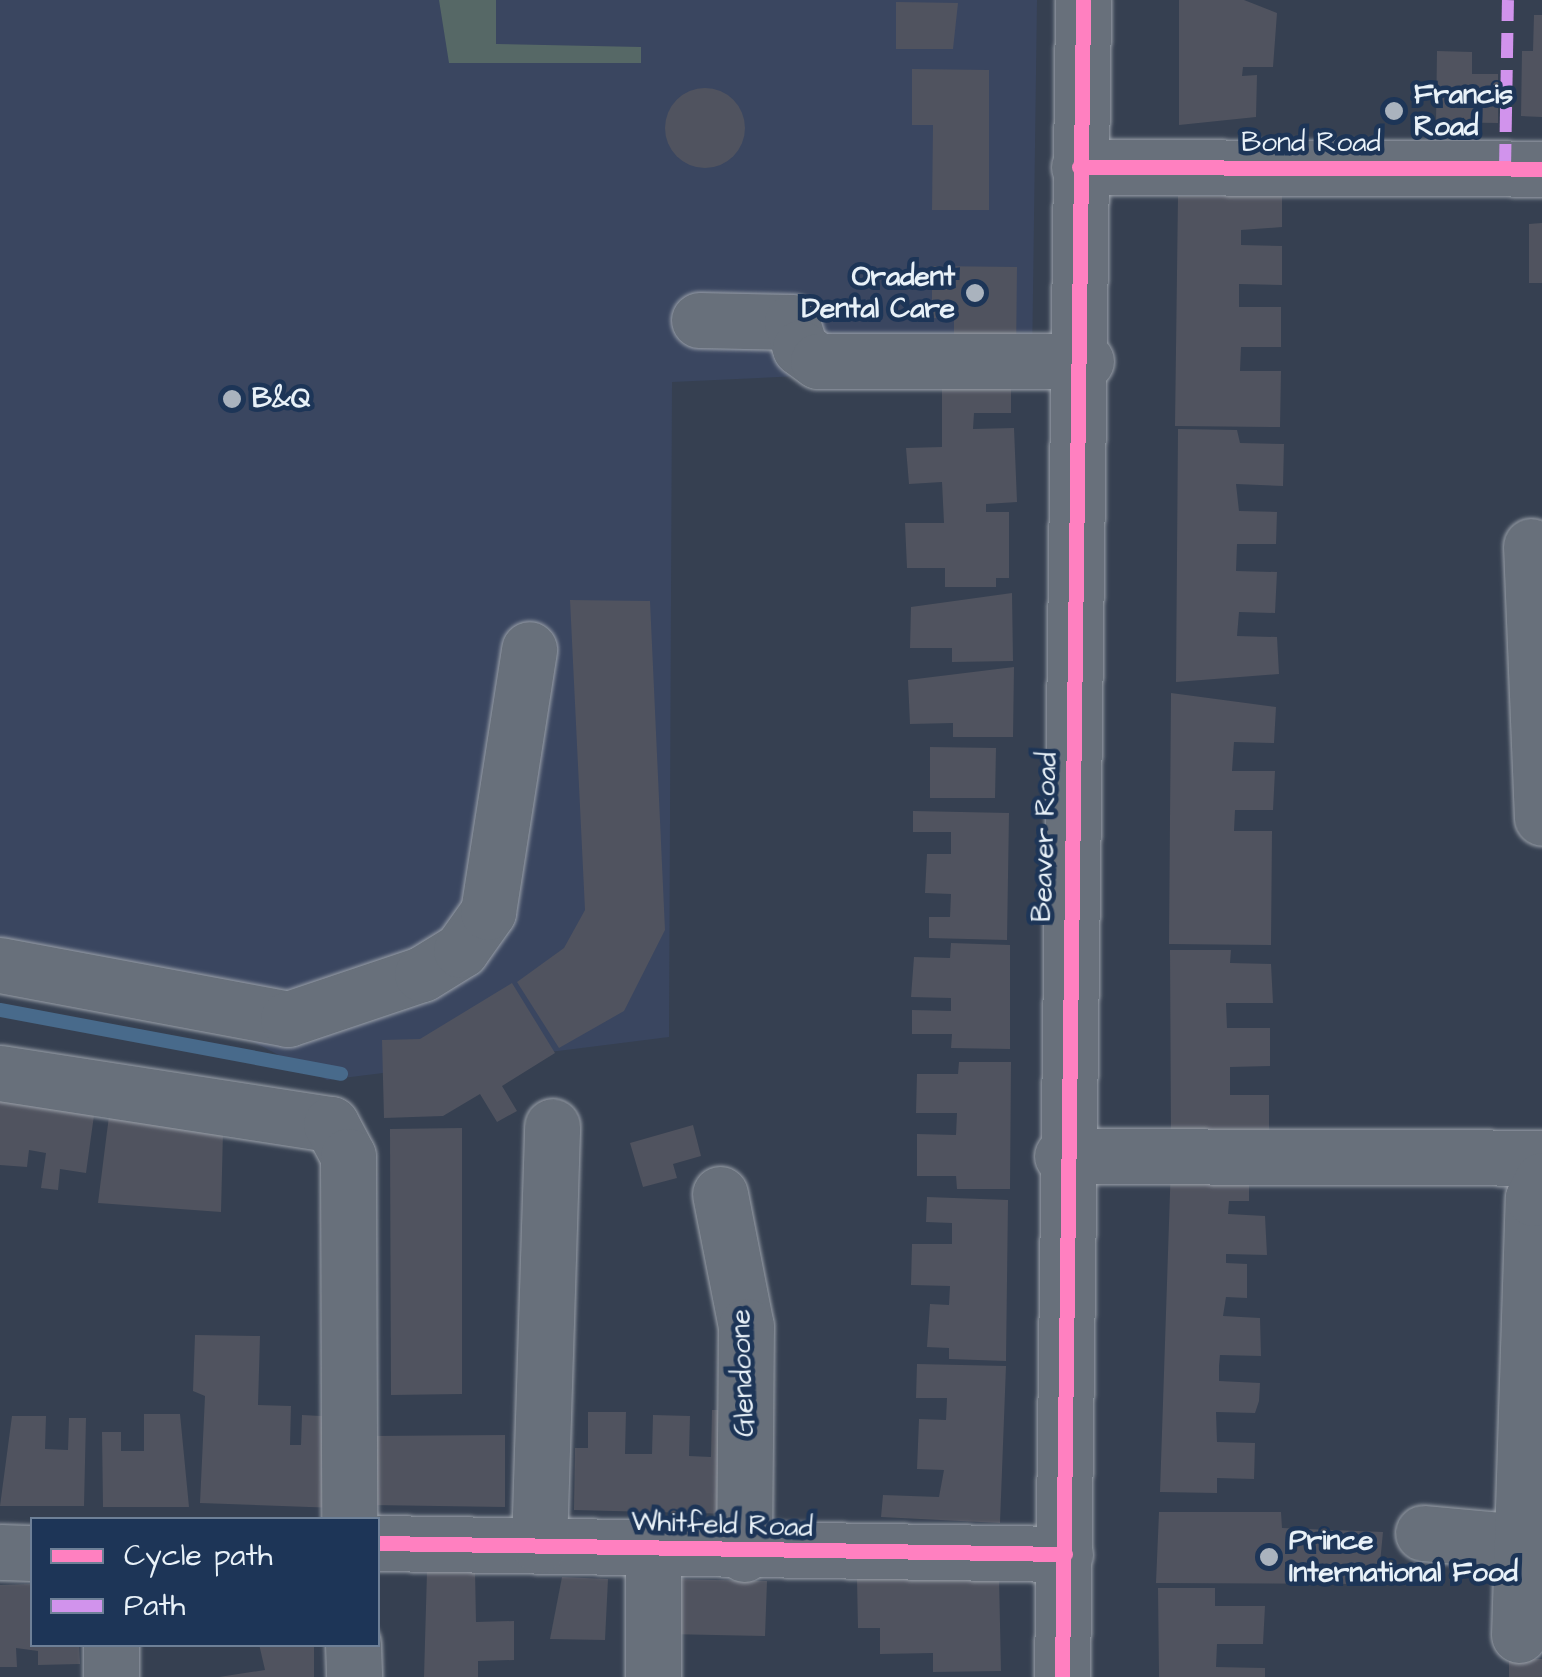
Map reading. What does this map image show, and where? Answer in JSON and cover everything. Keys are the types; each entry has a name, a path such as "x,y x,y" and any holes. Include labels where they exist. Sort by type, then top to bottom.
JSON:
{"street":[{"name":"Beaver Road","path":"1062,1677 1062,1156 1086,361 1080,167 1084,0"},
{"name":"Bond Road","path":"1080,167 1542,169"},
{"path":"699,320 792,322 800,348 818,361 1086,361"},
{"path":"1531,546 1542,818"},
{"path":"0,964 288,1019 422,974 461,950 488,912 529,649"},
{"path":"0,1073 332,1124 348,1156 349,1517"},
{"path":"539,1545 552,1126"},
{"path":"1062,1156 1542,1158"},
{"path":"1518,1636 1533,1198 1542,1180"},
{"name":"Glendoone","path":"720,1194 746,1326 744,1554"},
{"path":"1423,1533 1522,1542"},
{"name":"Whitfeld Road","path":"380,1543 653,1548 744,1554 1065,1554"},
{"path":"652,1677 653,1548"},
{"path":"0,1552 30,1553"},
{"path":"111,1647 111,1677"},
{"path":"353,1647 354,1677"}],"shaded area":[{"path":"0,0 1037,0 1032,365 672,382 669,1037 327,1080 238,1034 0,985"},
{"path":"439,0 496,0 496,44 641,47 641,63 449,63"}],"building":[{"path":"1179,0 1244,0 1277,13 1273,67 1243,67 1242,76 1257,75 1256,117 1179,125"},
{"path":"896,2 958,3 953,49 896,49"},
{"path":"1534,15 1542,15 1542,117 1521,116 1522,51 1533,51"},
{"path":"1437,51 1472,52 1472,74 1498,74 1498,123 1436,122"},
{"path":"912,69 989,70 989,210 932,210 933,125 912,125"},
{"path":"705,88 720,91 733,100 742,113 742,143 733,156 720,165 705,168 690,165 677,156 668,143 665,128 668,113 677,100 690,91"},
{"path":"1178,196 1282,196 1282,227 1241,230 1241,245 1282,246 1282,285 1239,284 1239,307 1281,307 1281,347 1241,347 1240,371 1281,371 1280,427 1175,426"},
{"path":"1542,223 1542,283 1529,283 1529,224"},
{"name":"Oradent Dental Care","path":"932,266 1017,267 1016,358 954,358 954,319 932,318"},
{"path":"942,386 1011,386 1011,413 974,413 973,429 1014,428 1017,502 986,504 986,512 1009,512 1009,578 996,578 996,587 945,587 945,568 907,568 905,523 944,523 942,482 909,484 906,448 942,447"},
{"path":"1178,429 1237,430 1240,443 1284,444 1283,486 1236,484 1239,511 1277,512 1276,544 1237,544 1236,571 1277,572 1275,613 1239,612 1237,636 1277,637 1279,674 1176,682"},
{"path":"1012,593 1013,661 952,662 952,648 910,648 911,607"},
{"path":"570,600 650,601 665,930 624,1011 559,1048 517,982 564,948 585,910"},
{"path":"1014,667 1013,737 953,737 953,723 910,724 908,680"},
{"path":"1171,693 1276,707 1274,743 1234,742 1232,771 1275,771 1273,810 1235,810 1234,831 1272,831 1271,945 1169,944"},
{"path":"930,747 996,748 995,798 930,798"},
{"path":"913,811 1009,813 1007,940 929,938 929,917 950,917 951,894 925,893 927,854 951,854 951,832 913,832"},
{"path":"951,943 1010,945 1010,1049 951,1048 952,1034 912,1034 912,1010 951,1011 951,998 911,997 914,957 950,958"},
{"path":"1170,950 1231,950 1230,963 1271,964 1273,1003 1226,1003 1227,1028 1270,1028 1270,1066 1230,1067 1230,1095 1269,1095 1269,1131 1171,1141"},
{"path":"512,983 555,1053 502,1086 517,1111 497,1122 480,1094 443,1116 384,1118 382,1040 420,1039"},
{"path":"959,1062 1011,1062 1010,1189 957,1189 956,1176 917,1176 917,1134 956,1135 957,1113 916,1113 917,1074 958,1074"},
{"path":"0,1095 95,1108 86,1173 60,1169 58,1190 41,1188 46,1153 29,1150 27,1167 0,1165"},
{"path":"110,1108 223,1131 221,1212 98,1203"},
{"path":"693,1125 701,1156 673,1164 677,1178 643,1187 630,1143"},
{"path":"462,1128 462,1394 391,1395 390,1129"},
{"path":"1171,1163 1249,1183 1249,1201 1229,1201 1228,1214 1265,1216 1267,1255 1226,1254 1226,1263 1247,1264 1247,1298 1226,1297 1223,1316 1260,1318 1261,1356 1220,1355 1219,1366 1219,1381 1260,1383 1259,1401 1255,1413 1216,1412 1217,1442 1255,1443 1254,1479 1217,1478 1217,1493 1160,1492"},
{"path":"927,1197 1008,1200 1006,1361 949,1359 949,1348 927,1347 930,1304 949,1305 950,1286 911,1285 912,1244 952,1244 952,1223 926,1222"},
{"path":"195,1335 260,1336 258,1405 291,1406 290,1445 301,1445 302,1415 340,1417 337,1508 200,1503 205,1396 193,1391"},
{"path":"917,1364 1006,1366 1000,1523 881,1517 883,1495 939,1497 944,1470 917,1469 919,1419 946,1420 947,1398 916,1398"},
{"path":"712,1410 734,1410 732,1514 574,1510 575,1448 588,1448 588,1412 626,1412 625,1454 652,1454 653,1415 690,1416 689,1456 711,1457"},
{"path":"144,1414 180,1414 189,1507 103,1507 102,1432 121,1432 121,1451 144,1451"},
{"path":"12,1416 46,1416 45,1449 68,1450 69,1418 86,1418 84,1506 0,1506"},
{"path":"505,1435 505,1507 370,1505 370,1436"},
{"name":"Prince International Food","path":"1159,1512 1281,1512 1282,1528 1383,1532 1378,1584 1156,1583"},
{"path":"475,1569 476,1622 514,1621 514,1660 478,1661 478,1677 424,1677 427,1571"},
{"path":"562,1577 608,1579 605,1640 550,1639"},
{"path":"999,1577 1001,1671 933,1672 933,1653 880,1654 880,1628 858,1628 857,1579"},
{"path":"668,1579 767,1581 765,1636 666,1634"},
{"path":"30,1584 30,1647 79,1647 80,1664 38,1665 38,1651 16,1648 17,1667 0,1667 0,1585"},
{"path":"1158,1588 1215,1588 1215,1606 1265,1606 1263,1644 1217,1644 1216,1667 1265,1668 1265,1677 1159,1677"},
{"path":"260,1647 314,1647 314,1677 219,1677 265,1670"},
{"path":"1509,1659 1542,1659 1542,1677 1509,1677"}],"waterway":[{"path":"0,1010 341,1074"}],"marked path":[{"path":"1505,169 1508,0"}],"cycle path":[{"path":"1062,1677 1083,0"},
{"path":"1079,167 1542,169"},
{"path":"380,1543 1065,1554"}],"place":[{"name":"Francis Road","path":"1394,111"},
{"name":"Oradent Dental Care","path":"975,293"},
{"name":"B&Q","path":"232,399"},
{"name":"Prince International Food","path":"1269,1557"}]}
